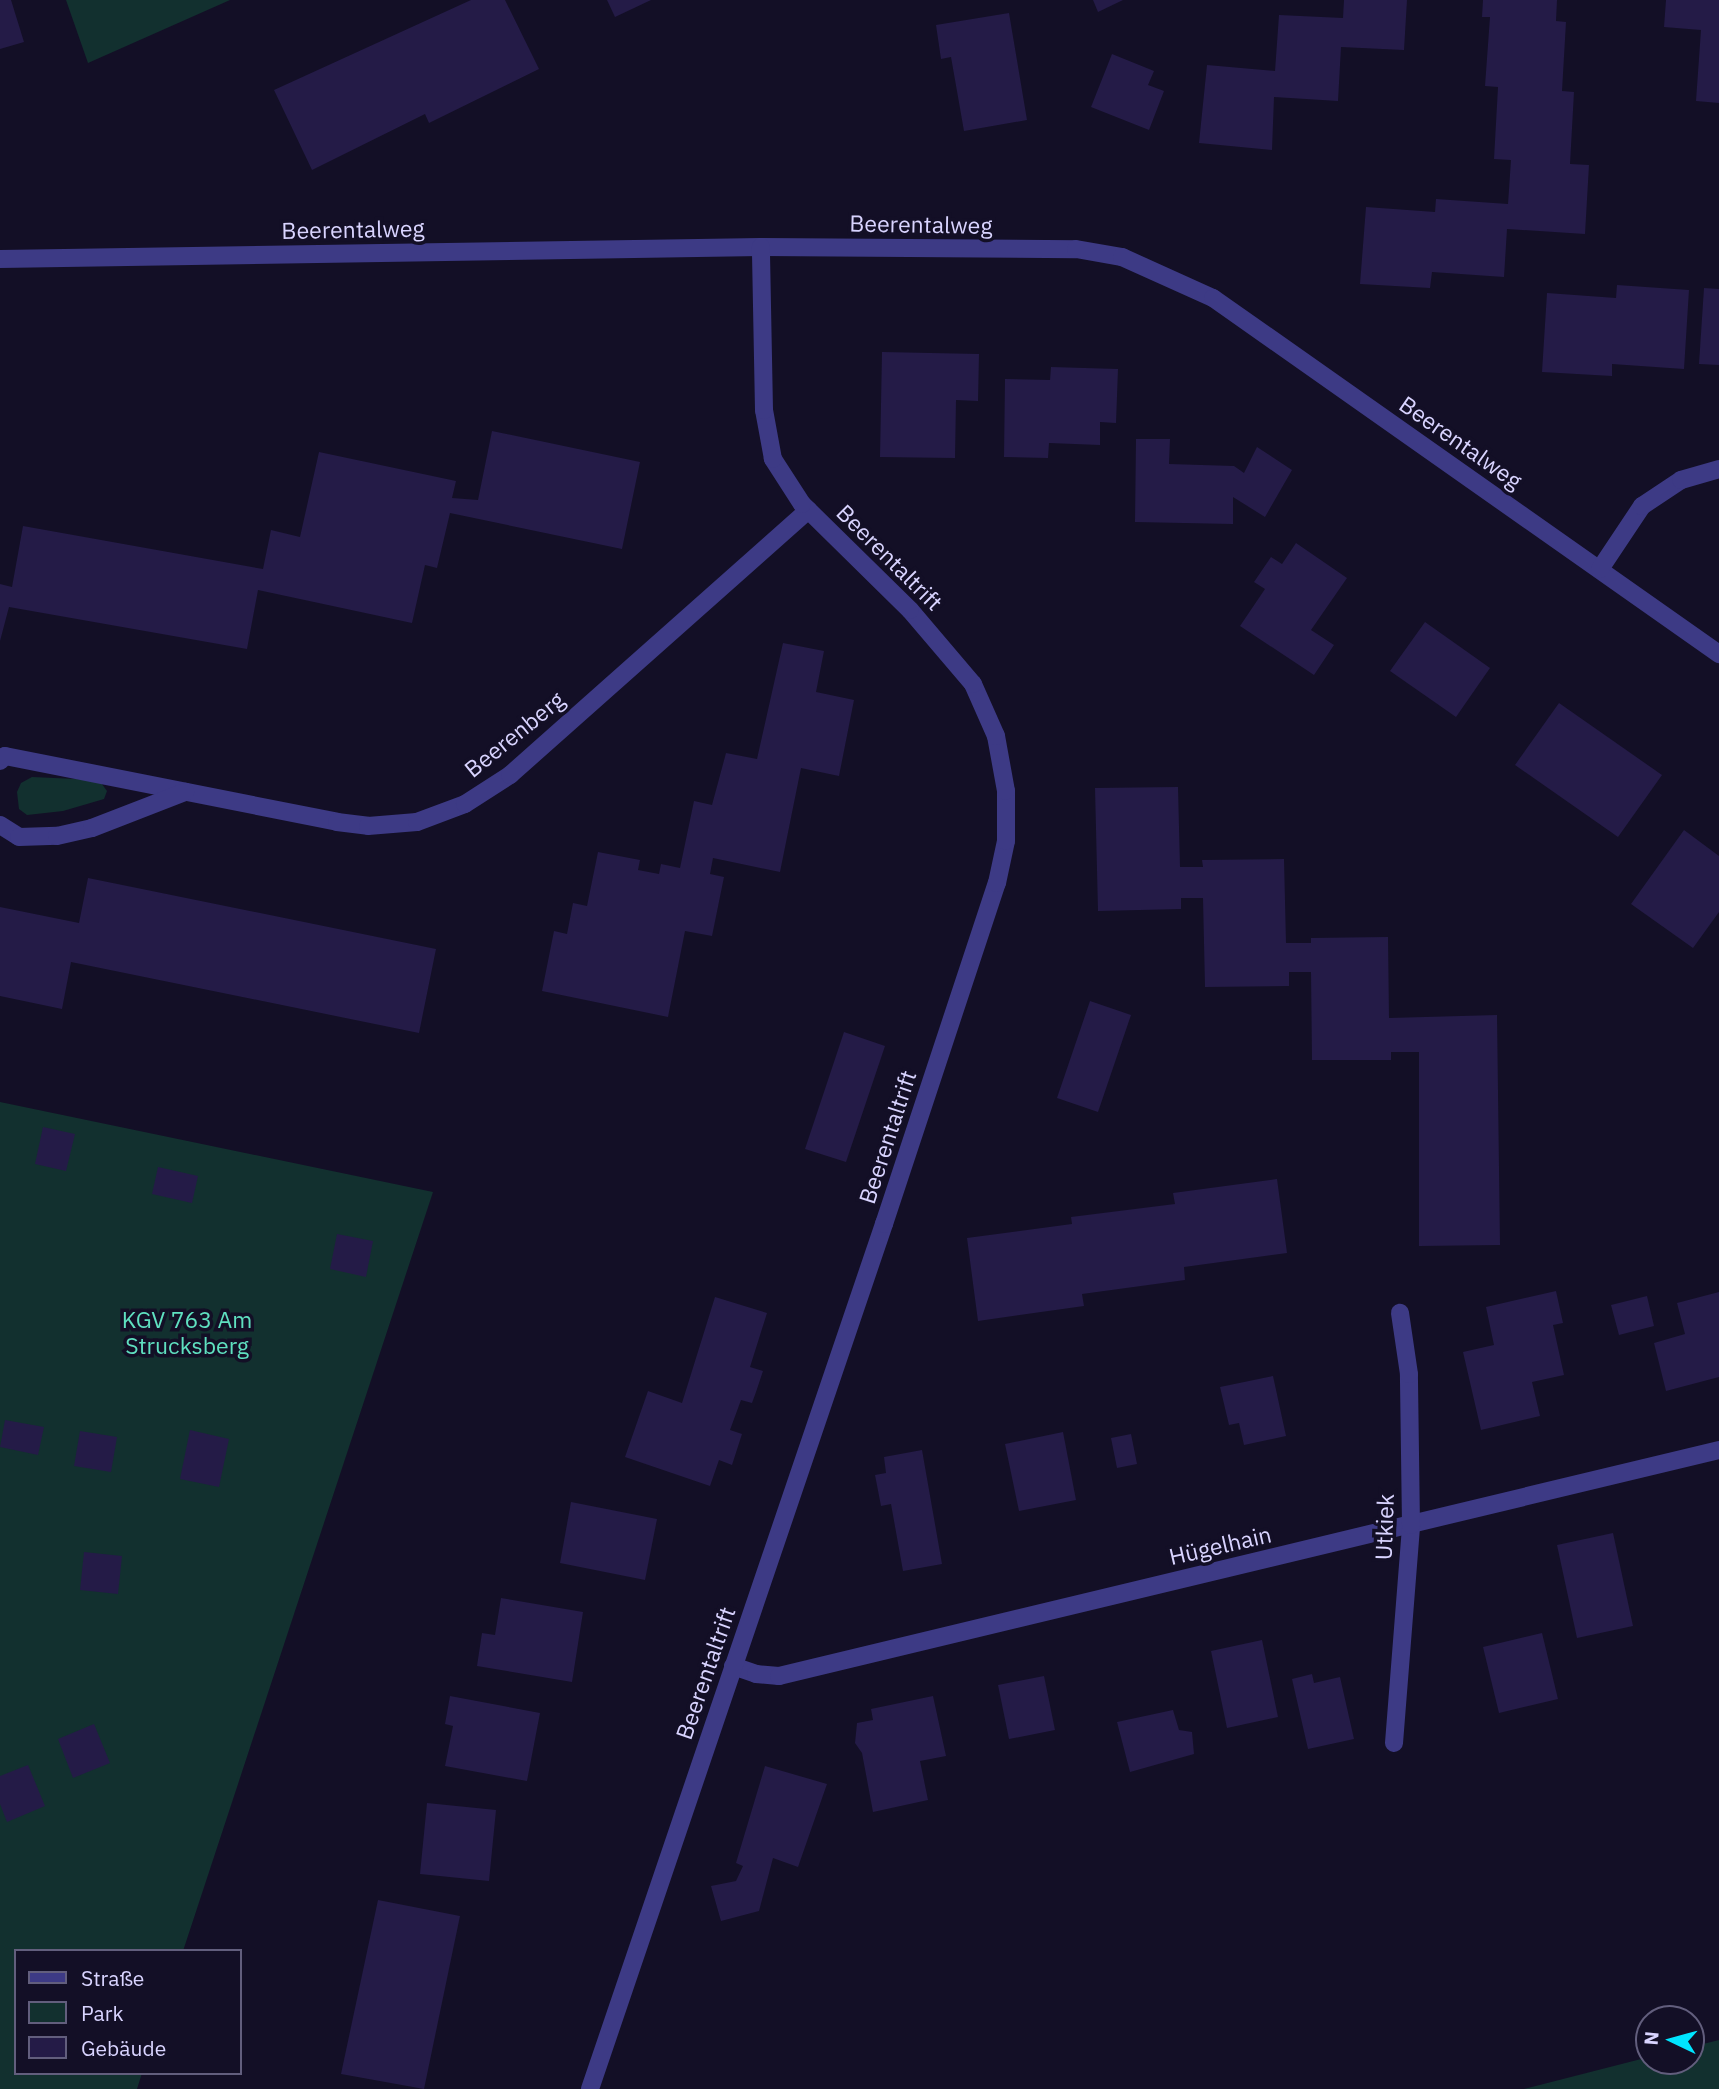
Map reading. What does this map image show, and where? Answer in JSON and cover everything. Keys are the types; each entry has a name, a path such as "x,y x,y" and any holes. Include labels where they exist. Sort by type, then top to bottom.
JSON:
{"street":[{"name":"Beerentalweg","path":"0,259 761,247 1076,249 1122,257 1213,298 1719,654"},
{"name":"Beerentaltrift","path":"590,2089 997,883 1006,841 1001,763 991,723 973,684 910,610 808,510 784,481 767,438 761,247"},
{"path":"1600,569 1642,506 1681,480 1719,469"},
{"name":"Beerenberg","path":"0,761 5,756 368,826 417,822 465,804 510,775 808,510"},
{"path":"0,825 19,837 57,836 92,828 185,792"},
{"name":"Utkiek","path":"1394,1743 1411,1525 1409,1374 1401,1313"},
{"name":"Hügelhain","path":"733,1666 755,1674 779,1675 1719,1450"}],"green space":[{"path":"66,0 230,0 88,63"},
{"path":"32,777 99,780 107,791 104,799 63,811 27,815 19,809 17,792 21,783"},
{"name":"KGV 763 Am Strucksberg","path":"0,1102 433,1192 184,1949 14,1949 14,2075 141,2075 137,2089 0,2089"},
{"path":"1719,2040 1719,2089 1524,2089 1635,2061 1635,2075 1705,2075 1705,2044"}],"building":[{"path":"0,0 11,0 24,42 0,49"},
{"path":"471,0 505,0 539,69 429,123 425,114 312,170 274,90"},
{"path":"607,0 651,0 615,17"},
{"path":"1093,0 1123,0 1098,12"},
{"path":"1344,0 1407,0 1404,50 1341,47 1338,101 1274,97 1272,150 1199,143 1207,65 1275,71 1279,15 1343,18"},
{"path":"1483,0 1557,0 1556,21 1566,22 1562,91 1574,92 1570,164 1589,165 1585,234 1507,229 1504,277 1432,272 1430,288 1360,284 1366,207 1435,212 1436,199 1508,204 1511,160 1494,159 1498,87 1485,86 1490,17 1482,17"},
{"path":"1666,0 1719,0 1719,103 1696,101 1701,30 1664,27"},
{"path":"1009,13 1027,120 964,131 951,57 941,59 936,25"},
{"path":"1112,54 1154,71 1148,85 1164,91 1149,130 1091,107"},
{"path":"1617,285 1689,290 1684,369 1612,364 1612,376 1542,372 1547,293 1616,298"},
{"path":"1704,288 1719,289 1719,365 1699,364"},
{"path":"882,352 979,354 978,401 956,400 955,458 880,457"},
{"path":"1051,367 1118,369 1116,423 1100,422 1100,445 1049,443 1048,458 1004,457 1005,379 1050,380"},
{"path":"492,431 640,462 622,549 450,513 437,568 425,565 412,623 258,590 247,649 9,607 0,641 0,584 12,587 23,526 263,569 271,530 300,537 319,452 456,481 452,498 478,500"},
{"path":"1136,439 1170,439 1169,464 1234,466 1244,473 1257,447 1292,470 1265,517 1233,497 1233,524 1135,522"},
{"path":"1296,543 1347,578 1311,630 1334,645 1314,675 1240,626 1265,589 1254,582 1271,557 1282,564"},
{"path":"1425,622 1490,668 1456,717 1390,671"},
{"path":"783,643 824,651 816,692 854,700 839,776 801,768 780,872 713,858 710,874 724,877 712,936 685,931 668,1017 542,991 554,931 567,934 573,903 587,906 598,852 640,860 638,870 659,874 661,864 680,868 694,801 712,805 726,753 757,759"},
{"path":"1559,703 1662,775 1618,837 1515,765"},
{"path":"1178,787 1180,867 1203,867 1202,860 1284,859 1286,943 1311,943 1311,938 1388,937 1389,1018 1497,1015 1500,1245 1419,1246 1419,1052 1391,1052 1391,1060 1312,1060 1311,972 1289,972 1289,986 1205,987 1203,898 1181,898 1181,909 1098,911 1095,788"},
{"path":"1684,830 1719,856 1719,912 1693,948 1631,904"},
{"path":"88,878 436,949 419,1033 71,962 62,1009 0,996 0,907 79,923"},
{"path":"1090,1001 1131,1015 1098,1112 1057,1098"},
{"path":"844,1032 885,1046 846,1162 805,1149"},
{"path":"43,1127 75,1134 66,1171 35,1164"},
{"path":"158,1167 198,1176 192,1203 152,1194"},
{"path":"1277,1179 1287,1253 1184,1267 1185,1280 1082,1294 1084,1306 978,1321 967,1238 1072,1224 1071,1217 1175,1204 1173,1193"},
{"path":"337,1234 373,1241 366,1277 330,1269"},
{"path":"1556,1291 1563,1323 1553,1325 1564,1375 1532,1382 1540,1416 1481,1430 1463,1352 1494,1345 1486,1307"},
{"path":"1719,1292 1719,1377 1666,1391 1654,1343 1685,1334 1677,1303"},
{"path":"1647,1296 1654,1326 1619,1335 1611,1305"},
{"path":"715,1297 767,1313 750,1367 763,1371 752,1403 741,1400 730,1430 742,1434 732,1465 719,1460 710,1486 625,1457 648,1391 682,1403"},
{"path":"1273,1376 1286,1436 1244,1445 1239,1423 1229,1425 1220,1387"},
{"path":"5,1420 44,1427 38,1455 0,1447"},
{"path":"190,1430 229,1439 219,1487 180,1479"},
{"path":"80,1431 117,1437 111,1472 74,1466"},
{"path":"1063,1432 1076,1500 1019,1511 1005,1444"},
{"path":"1131,1434 1137,1464 1117,1468 1111,1438"},
{"path":"922,1450 942,1564 903,1571 891,1504 881,1506 875,1475 886,1473 884,1457"},
{"path":"571,1502 657,1519 645,1580 560,1563"},
{"path":"1613,1533 1633,1626 1577,1638 1557,1545"},
{"path":"84,1552 122,1556 118,1594 80,1590"},
{"path":"501,1598 583,1612 572,1682 477,1666 482,1633 495,1635"},
{"path":"1542,1633 1558,1699 1499,1713 1483,1647"},
{"path":"1262,1640 1278,1717 1227,1728 1211,1651"},
{"path":"1312,1674 1314,1683 1340,1677 1354,1739 1308,1749 1292,1679"},
{"path":"1044,1676 1055,1730 1009,1739 998,1685"},
{"path":"450,1696 540,1713 527,1781 445,1766 453,1726 445,1724"},
{"path":"933,1696 946,1756 920,1761 928,1800 873,1812 862,1753 855,1743 857,1723 873,1720 871,1709"},
{"path":"1173,1710 1179,1730 1192,1732 1194,1754 1130,1772 1117,1722"},
{"path":"94,1724 110,1763 73,1778 58,1739"},
{"path":"28,1765 45,1806 7,1822 0,1804 0,1776"},
{"path":"765,1766 827,1784 798,1867 773,1858 759,1911 721,1921 711,1886 736,1881 743,1866 736,1863"},
{"path":"427,1803 496,1810 489,1881 420,1874"},
{"path":"378,1900 460,1916 424,2089 341,2074"}]}
